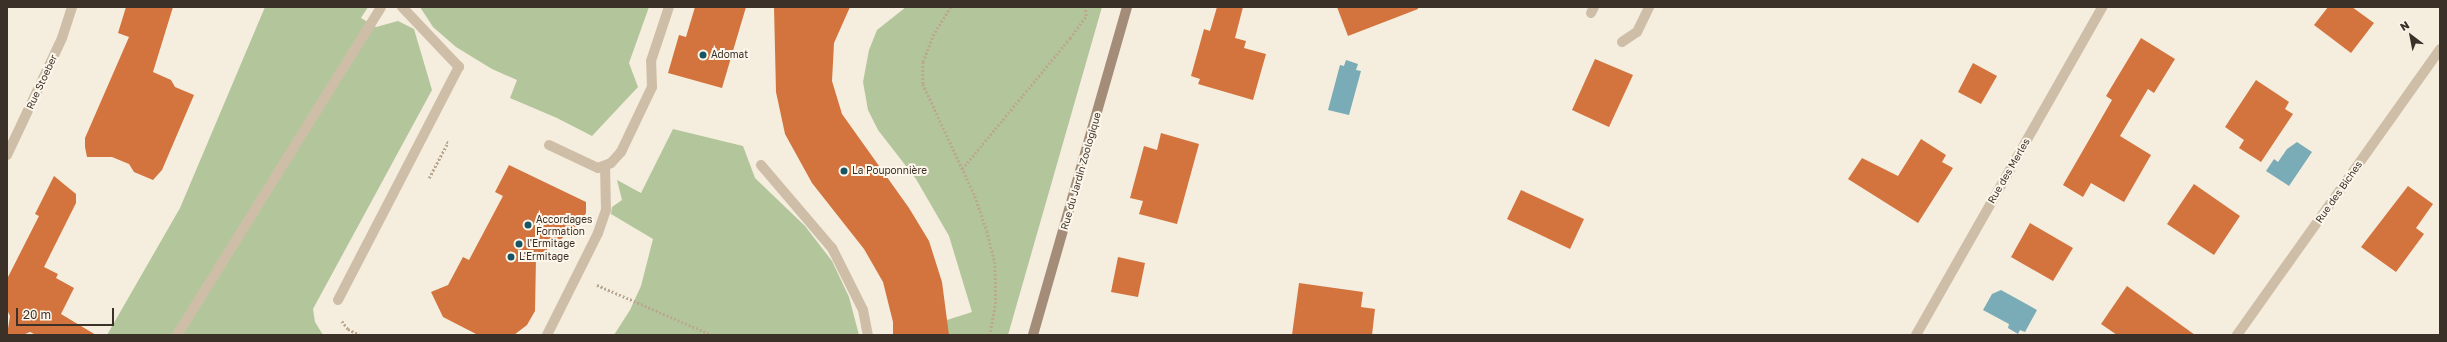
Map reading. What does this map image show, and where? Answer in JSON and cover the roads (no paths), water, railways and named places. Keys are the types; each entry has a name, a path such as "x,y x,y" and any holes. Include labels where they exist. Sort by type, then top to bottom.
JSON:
{"main road":[{"name":"Rue du Jardin Zoologique","path":"1033,335 1127,7"}],"street":[{"name":"Rue Stoeber","path":"7,155 62,38 72,7"},
{"path":"177,335 381,7"},
{"path":"338,300 459,67 402,7"},
{"path":"550,145 598,168 605,167 621,152 652,87 651,61 669,7"},
{"path":"1622,42 1637,32 1649,7"},
{"name":"Rue des Merles","path":"1916,335 2102,7"},
{"name":"Rue des Biches","path":"2237,335 2440,48"},
{"path":"761,166 832,248 863,310 868,335"},
{"path":"547,335 606,210 605,167"}],"water":[{"path":"1346,60 1358,64 1356,70 1361,71 1349,115 1328,110 1340,65 1344,66"},
{"path":"2297,142 2312,152 2289,186 2266,171 2274,159 2278,162 2287,149"},
{"path":"2001,290 2037,310 2025,332 2020,330 2018,334 2008,328 2009,324 1983,310 1992,294"}],"place":[{"name":"Adomat","path":"703,55"},
{"name":"La Pouponnière","path":"844,171"},
{"name":"Accordages Formation","path":"528,225"},
{"name":"l'Ermitage","path":"519,244"},
{"name":"L'Ermitage","path":"511,257"}]}
